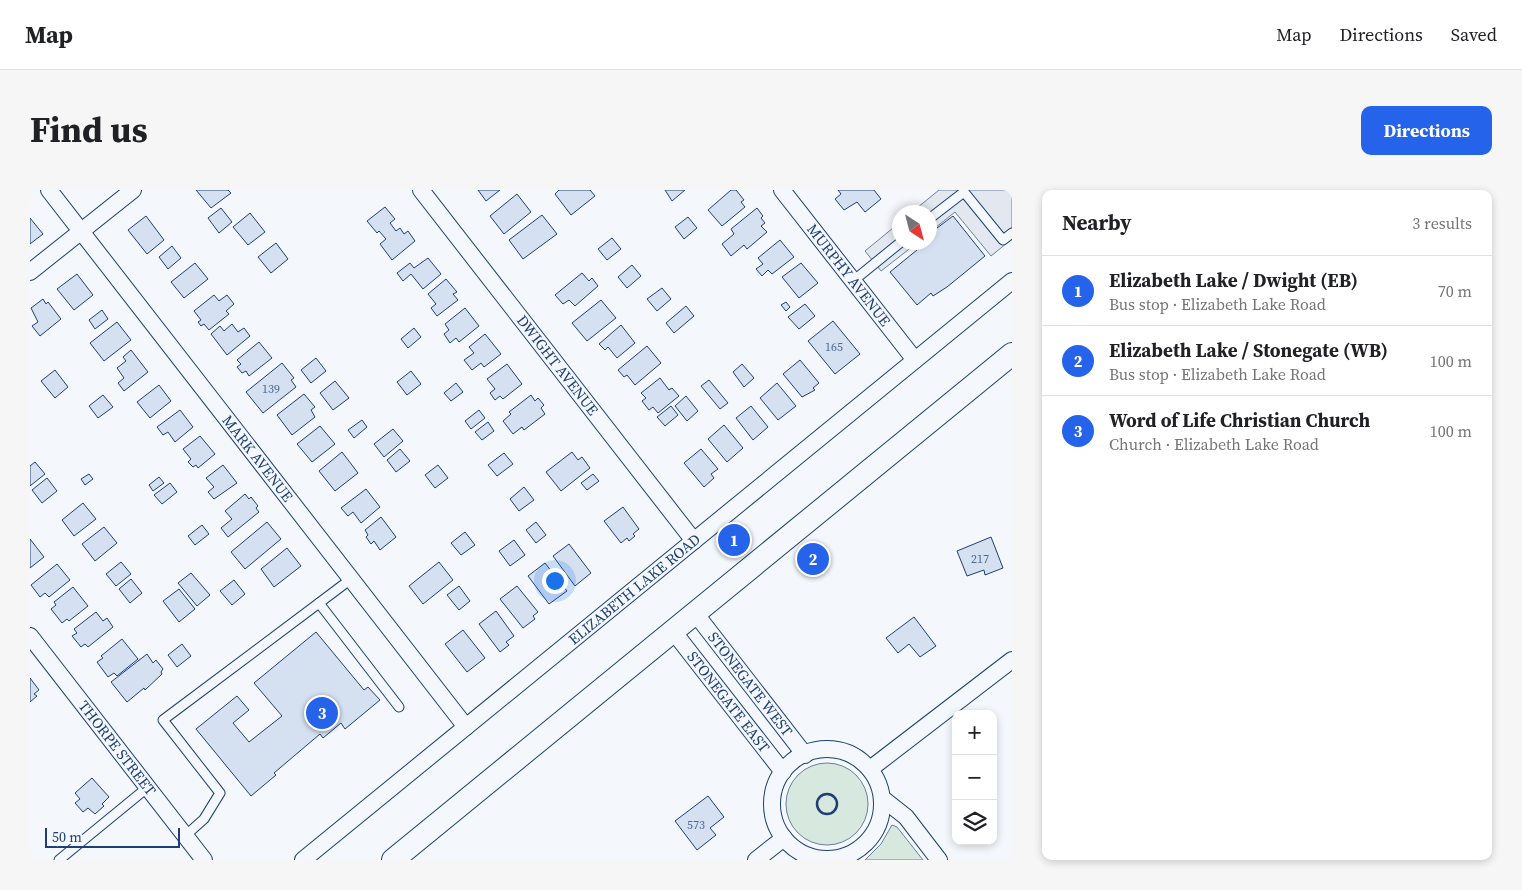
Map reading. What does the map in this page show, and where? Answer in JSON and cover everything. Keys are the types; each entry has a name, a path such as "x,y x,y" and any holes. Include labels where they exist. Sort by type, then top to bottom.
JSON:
{"main road":[{"path":"393,860 1012,354"}],"street":[{"name":"MARK AVENUE","path":"49,190 466,727"},
{"path":"30,272 133,190"},
{"name":"DWIGHT AVENUE","path":"421,190 694,541"},
{"name":"MURPHY AVENUE","path":"782,190 915,360"},
{"name":"ELIZABETH LAKE ROAD","path":"304,860 1012,281"},
{"name":"STONEGATE WEST","path":"695,613 805,755"},
{"name":"STONEGATE EAST","path":"673,631 783,772"},
{"name":"THORPE STREET","path":"30,636 204,860"},
{"path":"870,770 1012,660"},
{"path":"826,750 840,751 853,756 870,770 878,783 882,798 879,824 870,838 858,850 834,859 803,856 784,838 776,824 773,809 776,786 783,772 793,762 805,755 826,750"},
{"path":"882,798 906,817 939,860"},
{"path":"756,860 784,838"}],"lane":[{"path":"937,213 964,192 1003,240 1012,234"},
{"path":"853,281 892,249"},
{"path":"185,836 204,819 220,793 163,720 351,579"},
{"path":"319,603 399,707"},
{"path":"58,860 148,788"}],"shaded area":[{"path":"939,190 1012,190 1012,239 991,256 955,212 937,226 937,205 921,205"},
{"path":"892,229 892,250 908,250 881,271 865,251"},
{"path":"827,763 843,766 856,775 865,788 868,804 865,820 856,833 843,842 827,845 811,842 798,833 789,820 786,804 789,788 798,775 811,766"},
{"path":"892,825 897,827 923,860 865,860 881,844"}],"building":[{"path":"196,190 228,190 231,193 211,208"},
{"path":"478,190 500,190 486,201"},
{"path":"559,190 590,190 595,196 571,215 555,194"},
{"path":"665,190 685,190 672,201"},
{"path":"731,190 736,190 744,200 741,202 745,207 722,226 708,210"},
{"path":"838,190 874,190 881,199 865,212 857,202 844,210 835,199 841,194"},
{"path":"517,194 531,212 504,234 490,216"},
{"path":"385,207 395,219 390,223 396,231 400,228 404,234 408,231 415,241 392,260 380,244 386,239 379,231 377,233 367,221"},
{"path":"221,208 232,222 219,233 208,218"},
{"path":"757,208 763,216 761,218 765,223 761,226 767,232 747,249 744,245 731,256 722,244 734,234 731,229"},
{"path":"250,213 265,232 248,245 233,227"},
{"path":"542,215 557,234 523,259 509,240"},
{"path":"146,216 164,240 147,254 128,230"},
{"path":"953,216 985,256 947,287 933,296 931,293 917,305 890,272 917,250 937,250 937,228"},
{"path":"688,217 697,228 684,239 675,227"},
{"path":"30,218 43,234 30,244"},
{"path":"612,238 621,249 607,260 598,249"},
{"path":"780,240 794,257 772,274 768,270 762,276 756,269 763,264 758,258"},
{"path":"276,243 288,259 271,273 258,257"},
{"path":"172,246 181,258 168,269 159,257"},
{"path":"428,258 441,274 423,289 411,274 403,281 397,273 410,263 414,268"},
{"path":"195,263 208,279 184,298 171,282"},
{"path":"801,263 818,283 799,298 782,277"},
{"path":"632,265 641,276 627,288 618,277"},
{"path":"582,273 589,281 592,278 598,286 575,306 569,300 563,304 555,295"},
{"path":"77,274 93,295 74,310 57,289"},
{"path":"446,279 457,292 453,294 458,300 437,316 431,308 436,304 428,294"},
{"path":"662,288 671,299 657,311 647,299"},
{"path":"214,295 219,301 227,295 234,304 226,311 229,314 209,330 204,324 201,326 198,322 201,320 194,311"},
{"path":"43,299 46,304 48,302 61,319 40,336 32,326 38,322 31,308"},
{"path":"601,300 616,318 587,341 572,323"},
{"path":"786,302 790,307 786,311 781,305"},
{"path":"805,304 815,316 799,329 788,317"},
{"path":"686,306 694,316 674,333 666,323"},
{"path":"465,308 479,326 459,342 456,338 450,343 444,334 449,330 445,324"},
{"path":"102,310 108,319 95,329 89,320"},
{"path":"833,321 860,354 835,374 808,341"},
{"path":"117,322 131,340 104,361 90,343"},
{"path":"232,324 238,332 244,328 250,336 227,355 211,334 220,326 224,331"},
{"path":"621,325 635,343 617,358 608,347 605,350 599,344"},
{"path":"414,328 421,337 408,348 401,339"},
{"path":"485,334 501,354 484,367 481,363 472,370 464,360 474,353 469,347"},
{"path":"259,342 272,358 249,376 246,371 242,373 237,367 241,364 237,360"},
{"path":"647,346 661,363 635,385 627,375 624,377 618,370"},
{"path":"131,350 148,372 124,391 118,383 124,378 117,368 126,361 123,357"},
{"path":"316,358 326,371 311,383 301,370"},
{"path":"800,360 819,383 813,388 815,390 802,397 783,374"},
{"path":"282,363 294,378 291,380 296,387 263,413 246,392"},
{"path":"507,364 522,384 503,399 500,396 495,400 490,393 495,389 487,379"},
{"path":"742,364 754,378 744,387 733,372"},
{"path":"55,370 68,387 55,398 41,381"},
{"path":"411,371 421,384 407,395 397,382"},
{"path":"660,378 669,390 672,388 679,396 658,413 653,407 649,410 642,401 646,398 641,393"},
{"path":"709,380 728,403 720,409 701,386"},
{"path":"335,381 349,398 333,410 320,393"},
{"path":"456,383 463,392 451,401 444,393"},
{"path":"777,383 796,406 778,420 760,398"},
{"path":"159,385 171,401 150,418 137,402"},
{"path":"304,394 315,407 311,410 315,417 292,435 277,415"},
{"path":"103,395 113,407 98,418 89,406"},
{"path":"531,395 535,401 538,398 544,405 541,408 545,414 524,430 522,427 513,434 503,421 511,414 509,412"},
{"path":"686,396 698,411 687,421 675,406"},
{"path":"671,406 678,415 665,426 657,417"},
{"path":"751,406 768,427 753,440 736,418"},
{"path":"180,410 193,427 175,442 168,432 163,435 157,427"},
{"path":"479,410 485,418 471,429 465,421"},
{"path":"362,420 367,427 354,438 348,430"},
{"path":"488,422 494,431 482,440 475,432"},
{"path":"724,425 743,448 727,462 708,439"},
{"path":"320,426 335,444 312,462 297,444"},
{"path":"393,429 403,441 384,457 374,444"},
{"path":"200,436 215,454 198,468 196,465 193,467 188,462 191,459 183,449"},
{"path":"400,449 410,461 396,472 387,460"},
{"path":"701,449 718,469 711,474 714,478 704,487 684,463"},
{"path":"342,452 358,473 335,491 319,471"},
{"path":"572,452 578,460 582,457 590,468 561,491 546,472"},
{"path":"504,453 513,464 497,476 488,465"},
{"path":"35,462 45,474 30,486 30,466"},
{"path":"223,465 237,483 214,499 208,492 214,487 206,478"},
{"path":"438,465 448,478 435,488 425,475"},
{"path":"89,474 93,479 85,485 81,479"},
{"path":"593,474 599,481 587,490 581,483"},
{"path":"159,477 164,483 153,491 149,485"},
{"path":"47,478 57,491 42,503 32,490"},
{"path":"170,483 177,492 162,504 154,495"},
{"path":"524,487 534,500 519,511 510,499"},
{"path":"366,489 380,507 361,523 353,512 348,516 341,508"},
{"path":"245,494 249,499 251,497 258,506 256,508 259,512 228,537 221,528 232,519 225,511"},
{"path":"83,503 96,519 74,536 62,520"},
{"path":"623,507 639,529 629,541 627,538 621,543 604,521"},
{"path":"381,517 396,537 380,550 374,541 371,544 366,537 368,535 365,530"},
{"path":"267,522 281,539 245,569 231,552"},
{"path":"536,522 546,535 536,543 526,530"},
{"path":"202,525 209,534 195,545 188,536"},
{"path":"104,527 117,543 95,561 82,544"},
{"path":"465,532 475,545 461,555 451,543"},
{"path":"991,537 1003,568 985,575 984,570 967,576 957,551"},
{"path":"30,539 44,557 30,568"},
{"path":"514,540 525,555 510,566 499,551"},
{"path":"569,544 591,573 575,586 553,556"},
{"path":"287,548 301,566 274,587 261,569"},
{"path":"121,562 131,574 116,586 106,574"},
{"path":"439,562 453,580 423,604 409,586"},
{"path":"545,563 567,591 549,604 528,576"},
{"path":"57,564 70,580 49,597 45,593 40,597 31,585"},
{"path":"191,573 210,595 197,606 178,583"},
{"path":"131,579 142,593 130,603 119,589"},
{"path":"234,580 245,594 232,605 220,591"},
{"path":"459,586 470,601 459,610 447,595"},
{"path":"517,586 538,612 533,616 535,619 523,628 500,599"},
{"path":"73,587 88,606 69,621 67,619 62,623 51,609 56,605 54,602"},
{"path":"179,589 195,609 179,622 163,601"},
{"path":"496,611 514,636 506,642 509,645 500,652 479,624"},
{"path":"96,612 103,621 107,618 113,627 88,647 85,644 81,647 72,636 77,633 74,629"},
{"path":"914,617 936,646 920,657 909,644 898,653 886,638"},
{"path":"463,630 485,658 467,672 445,644"},
{"path":"316,632 364,690 368,687 380,700 345,729 341,723 323,738 320,734 274,773 276,775 251,796 196,729 237,696 249,710 233,723 249,742 282,716 254,683"},
{"path":"122,639 138,659 117,676 114,673 108,677 97,662 103,658 101,656"},
{"path":"182,644 191,656 177,667 168,655"},
{"path":"147,654 153,663 156,660 163,669 162,674 145,690 144,688 127,702 111,682"},
{"path":"30,678 39,690 34,694 37,696 30,702"},
{"path":"92,778 109,797 102,804 104,806 95,814 88,808 83,812 75,803 80,799 75,793"},
{"path":"708,796 724,817 710,828 716,835 697,850 675,821"}],"wall":[{"path":"827,794 834,797 837,804 834,811 827,814 820,811 817,804 820,797 827,794"}],"place":[{"name":"Elizabeth Lake / Dwight (EB)","path":"734,540"},
{"name":"Elizabeth Lake / Stonegate (WB)","path":"813,559"},
{"name":"Word of Life Christian Church","path":"322,713"}]}
